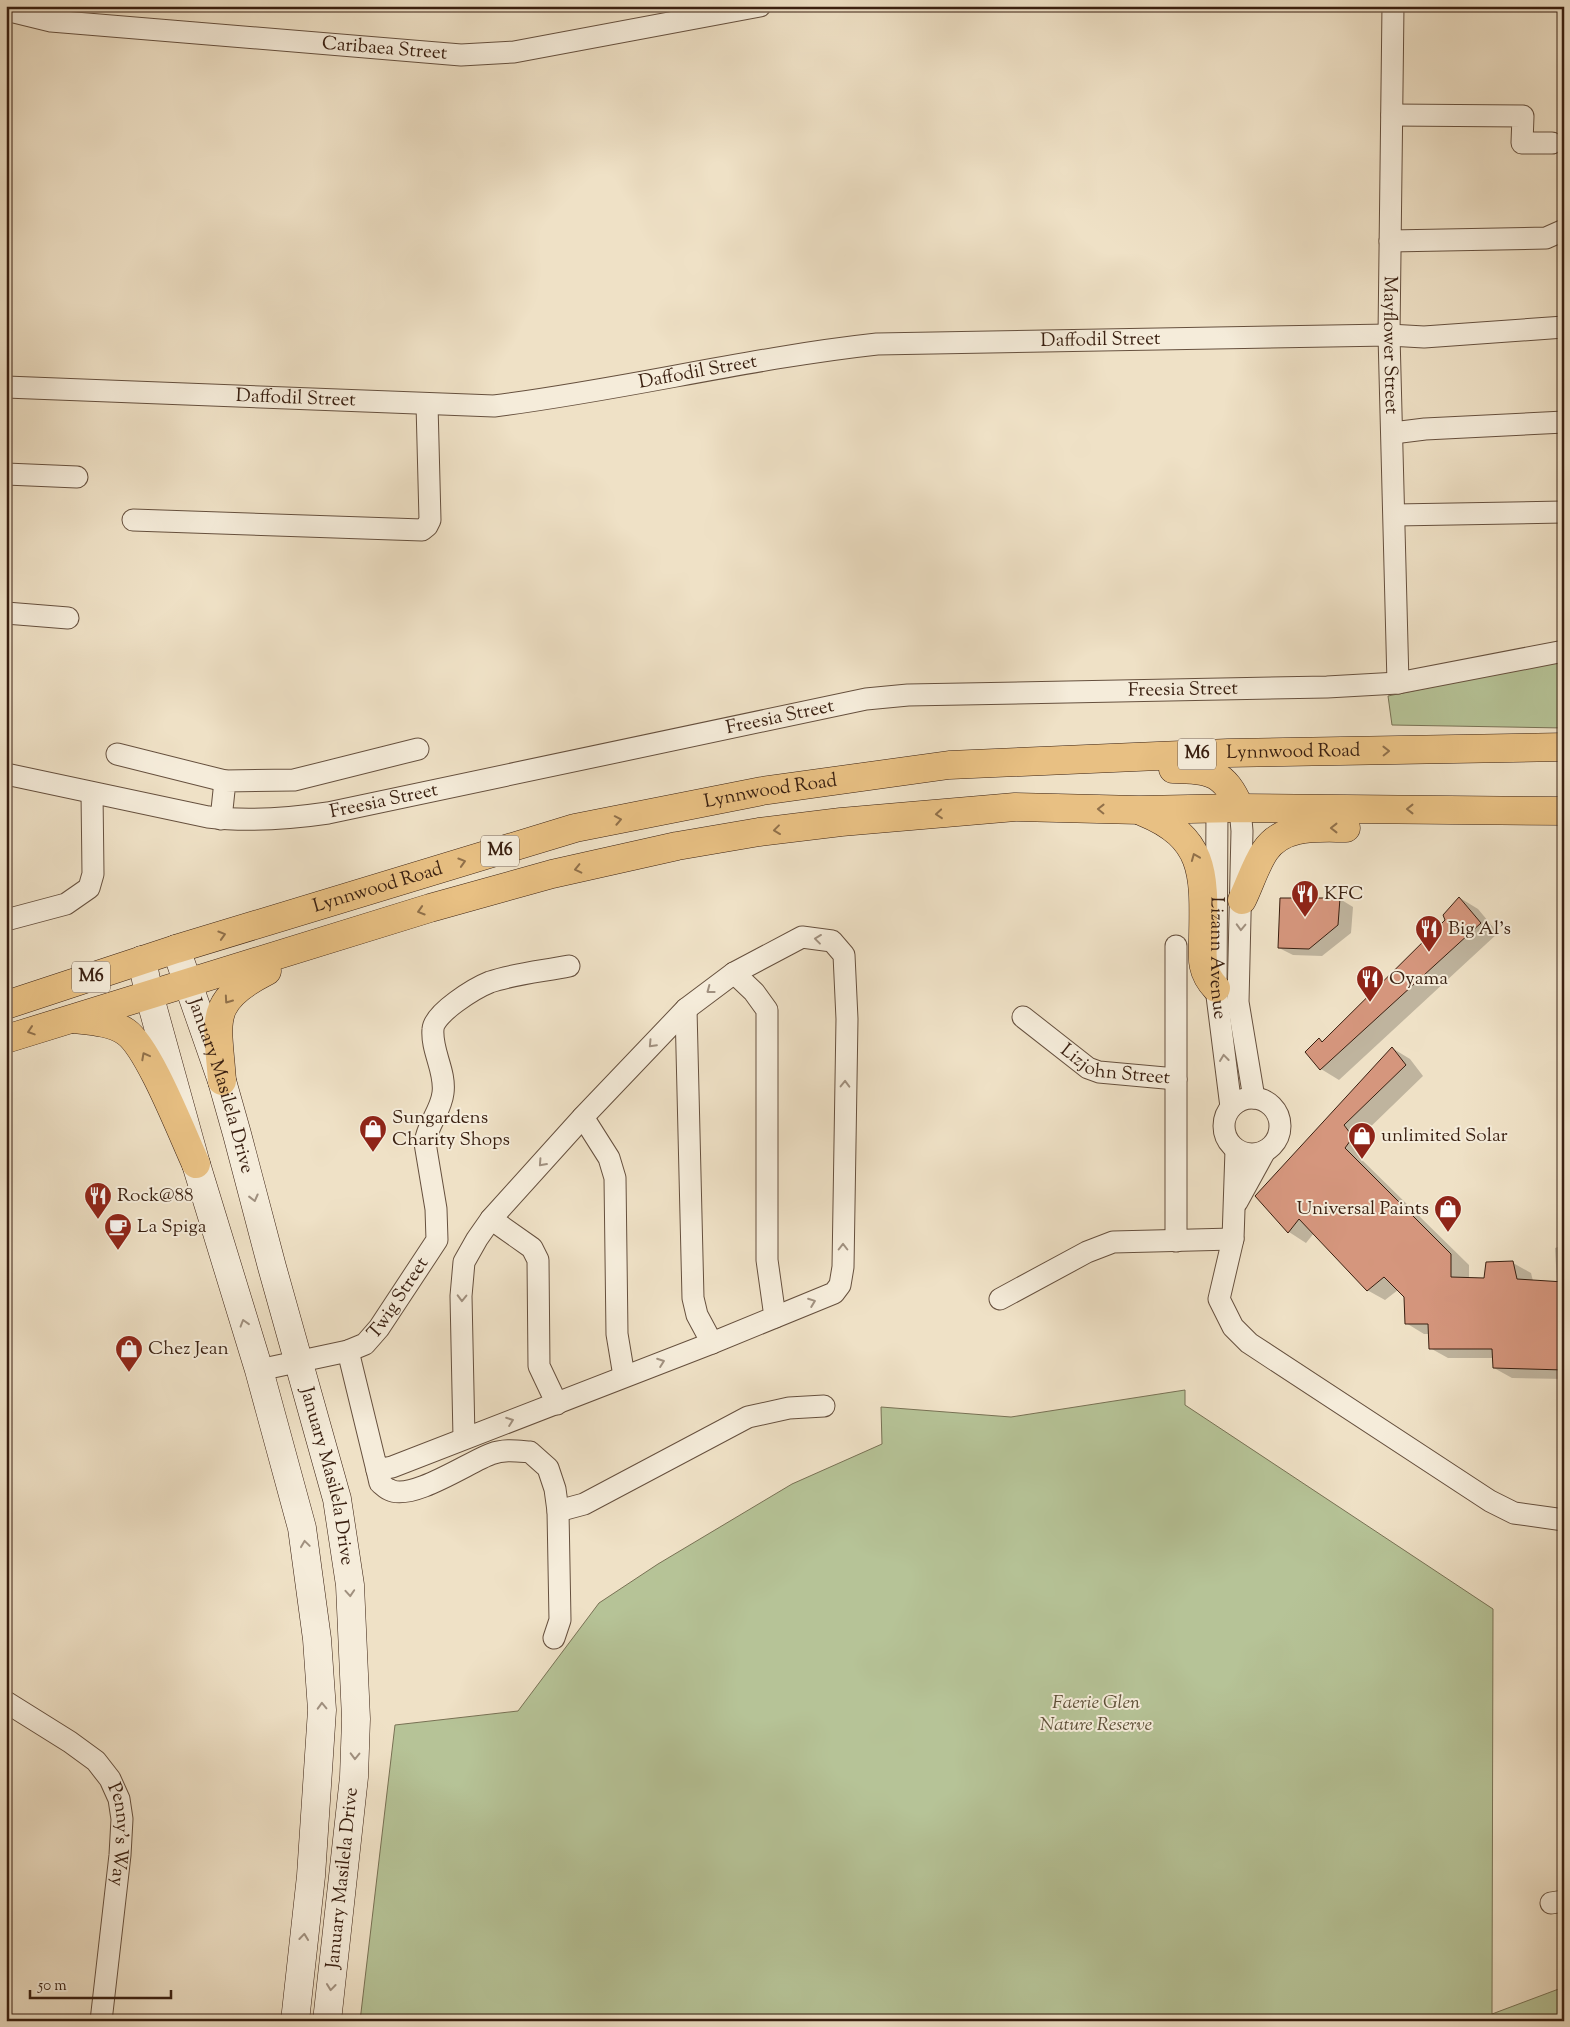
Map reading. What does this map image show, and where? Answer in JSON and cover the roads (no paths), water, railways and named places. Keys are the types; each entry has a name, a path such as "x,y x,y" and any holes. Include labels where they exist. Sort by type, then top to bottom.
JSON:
{"main road":[{"name":"Lynnwood Road","path":"6,1005 176,949 575,828 762,791 949,765 1228,753 1285,754 1564,748"},
{"path":"1228,808 1220,778 1227,765 1237,758 1285,754"},
{"path":"831,782 1168,769 1202,770 1220,778"},
{"name":"Lynnwood Road","path":"6,1039 430,908 552,874 677,846 759,832 841,822 1016,807 1139,810 1228,808 1564,811"},
{"path":"1139,810 1176,828 1188,841 1197,861 1202,889 1203,962 1206,977 1216,988"},
{"path":"1242,900 1265,851 1286,833 1309,828 1445,826 1521,810"},
{"path":"222,1081 218,1021 222,1008 229,997 239,986 266,971 346,935"},
{"name":"January Masilela Drive","path":"176,949 222,1081 336,1499 350,1585 356,1719 354,1776 328,2021"},
{"name":"January Masilela Drive","path":"142,960 149,994 196,1164 259,1370 302,1528 318,1639 322,1710 311,1876 295,2021"},
{"path":"69,1019 103,1023 126,1032 143,1051 196,1164"}],"street":[{"name":"Caribaea Street","path":"6,10 51,21 461,55 514,52 760,6"},
{"name":"Mayflower Street","path":"1393,6 1389,335 1398,683"},
{"path":"1392,115 1522,116 1522,143 1552,143"},
{"path":"1390,242 1546,238 1564,230"},
{"name":"Daffodil Street","path":"6,387 494,406 558,398 816,351 877,344 1389,335 1424,338 1564,327"},
{"path":"133,520 422,530 430,520 427,404"},
{"path":"1393,433 1425,429 1564,422"},
{"path":"6,474 77,477"},
{"path":"1395,515 1563,512"},
{"path":"6,613 68,618"},
{"name":"Freesia Street","path":"6,774 221,819 283,820 328,813 866,699 908,695 1317,687 1398,683 1564,651"},
{"path":"117,754 225,781 294,780 418,749"},
{"path":"221,819 225,781"},
{"path":"6,920 66,904 89,888 93,874 92,793"},
{"name":"Lizann Avenue","path":"1228,808 1242,831 1242,900 1238,1002 1254,1098"},
{"name":"Lizann Avenue","path":"1228,808 1216,988 1231,1107"},
{"path":"378,1470 392,1467 557,1404 834,1293 840,1285 843,1267 847,1019 844,955 832,941 802,937 734,973 686,1008 582,1117 491,1219 464,1262 461,1296 464,1438"},
{"name":"Lizjohn Street","path":"1023,1017 1088,1068 1099,1072 1176,1080 1176,946"},
{"name":"Twig Street","path":"259,1370 298,1360 348,1351 365,1344 379,1328 435,1247 438,1234 425,1144 426,1134 443,1094 443,1076 433,1036 434,1021 444,1010 489,982 569,966"},
{"path":"734,973 754,992 767,1010 767,1260 775,1317"},
{"path":"686,1008 693,1298 697,1315 712,1343"},
{"path":"1176,1080 1176,1241"},
{"path":"1236,1205 1266,1151 1277,1140 1280,1125 1279,1117 1270,1104 1254,1098 1246,1098 1231,1107 1225,1115 1224,1135 1236,1150 1246,1154 1266,1151"},
{"path":"582,1117 609,1158 615,1178 617,1339 624,1376"},
{"path":"1236,1150 1236,1205 1233,1240 1219,1299 1233,1327 1249,1343 1490,1501 1514,1513 1564,1520"},
{"path":"491,1219 532,1248 538,1260 539,1366 557,1404"},
{"path":"1000,1299 1103,1244 1113,1242 1233,1240"},
{"path":"348,1351 380,1483 390,1491 403,1492 438,1481 491,1454 506,1451 530,1452 548,1468 555,1490 558,1512 560,1620 554,1638"},
{"path":"558,1512 584,1504 748,1417 789,1408 824,1406"},
{"name":"Penny's Way","path":"6,1702 70,1742 96,1761 110,1779 120,1799 122,1819 120,1855 101,2021"}],"place":[{"name":"KFC","path":"1305,918"},
{"name":"Big Al's","path":"1429,953"},
{"name":"Oyama","path":"1370,1003"},
{"name":"Sungardens Charity Shops","path":"373,1153"},
{"name":"unlimited Solar","path":"1362,1160"},
{"name":"Rock@88","path":"98,1220"},
{"name":"Universal Paints","path":"1448,1233"},
{"name":"La Spiga","path":"118,1251"},
{"name":"Chez Jean","path":"129,1373"}],"park label":[{"name":"Faerie Glen Nature Reserve","path":"1096,1714"}]}
